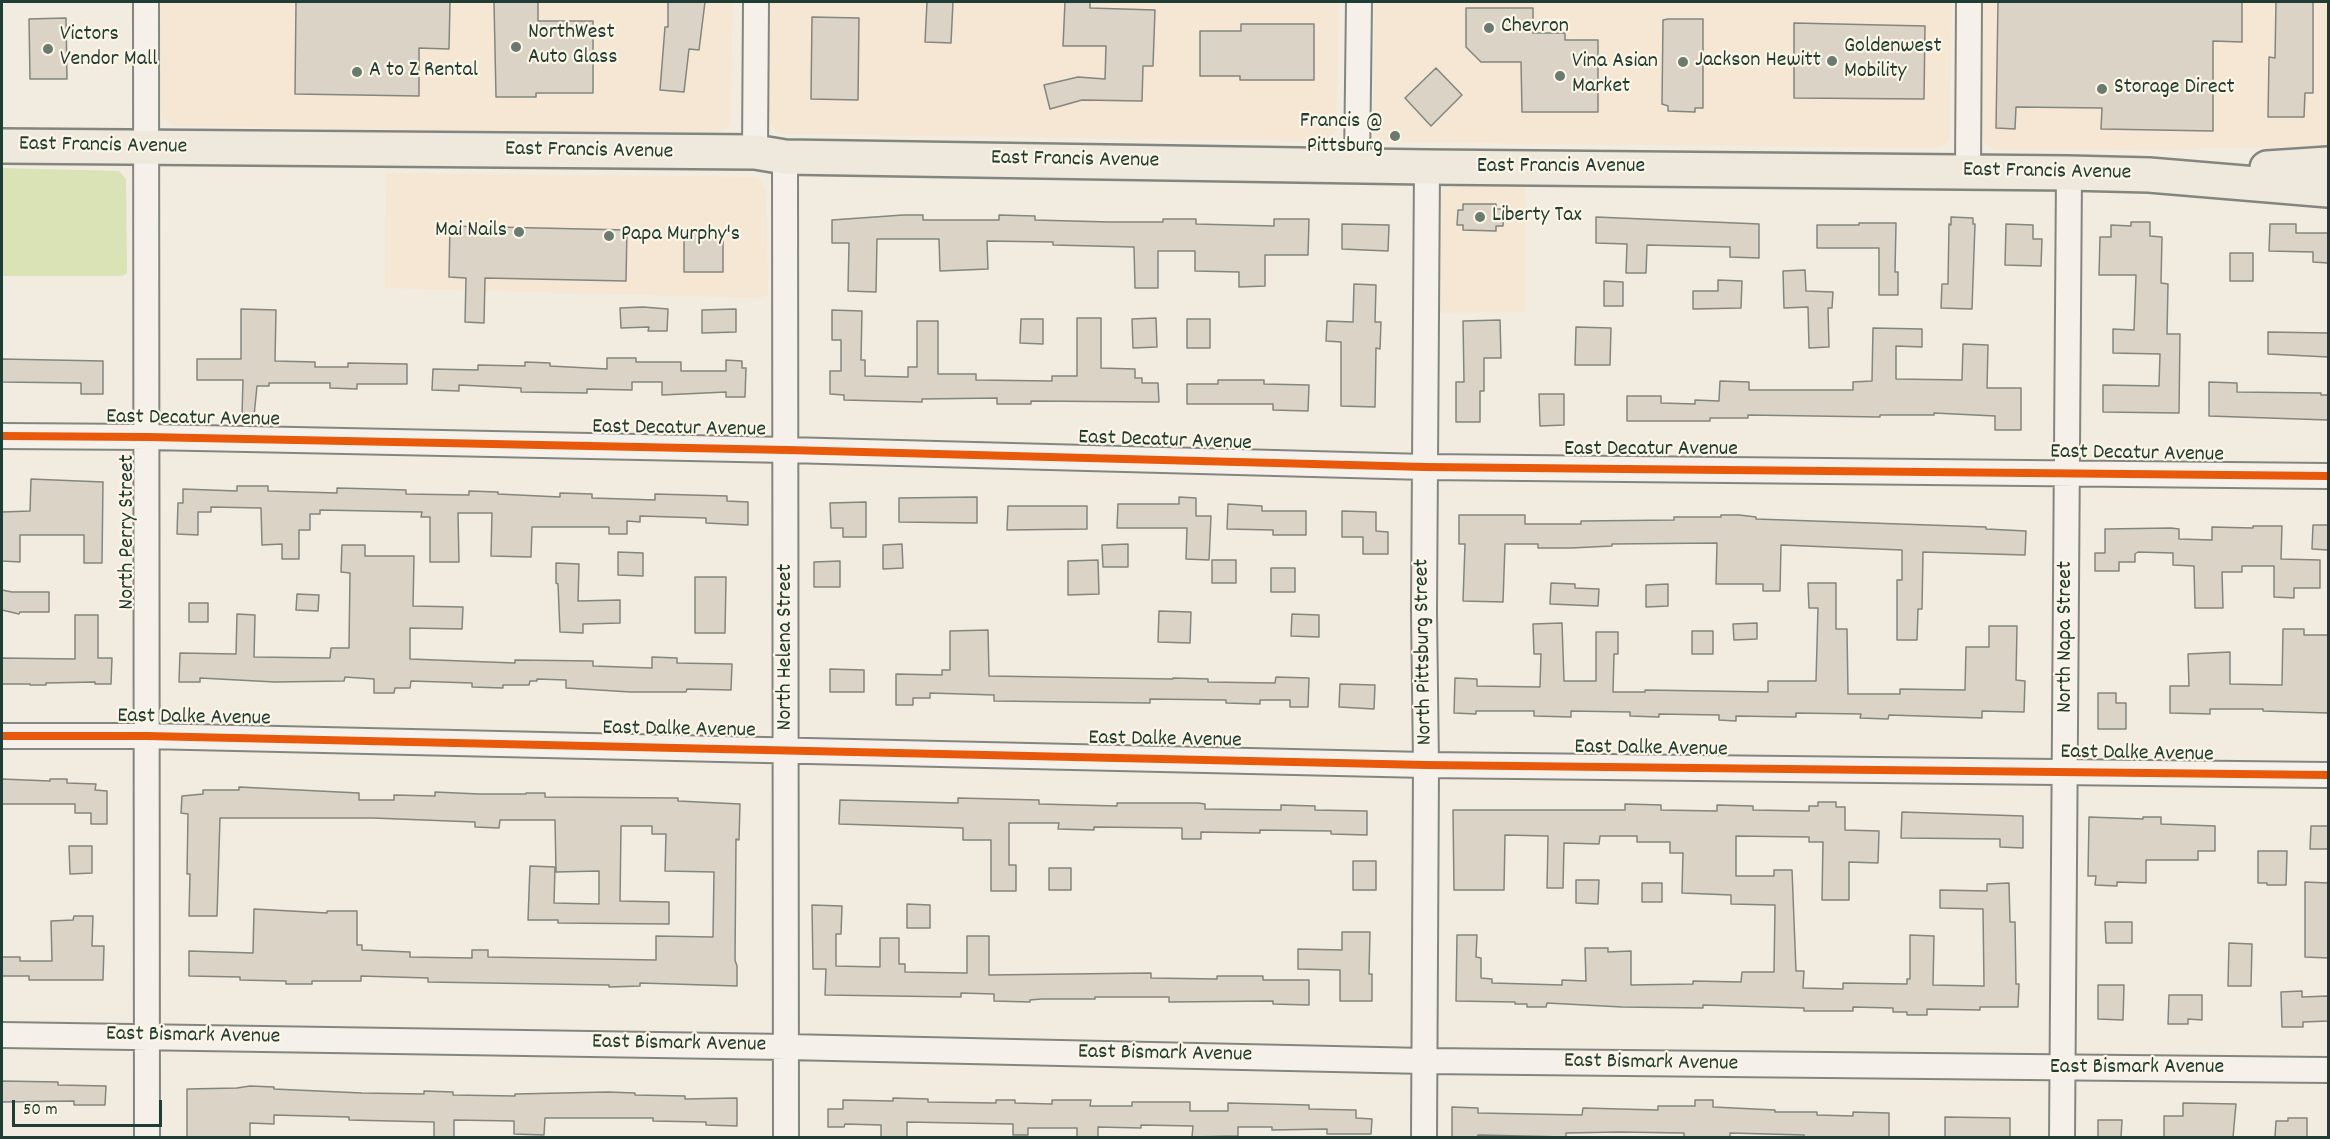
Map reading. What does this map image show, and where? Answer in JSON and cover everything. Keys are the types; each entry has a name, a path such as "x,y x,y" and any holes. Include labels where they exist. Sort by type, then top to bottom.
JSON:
{"main road":[{"name":"East Francis Avenue","path":"2,146 770,154 1427,167 1968,171 2149,175 2328,190"},
{"name":"East Francis Avenue","path":"2149,175 2328,164"}],"street":[{"name":"North Perry Street","path":"146,2 147,1137"},
{"name":"North Helena Street","path":"756,2 784,302 787,450 786,1137"},
{"path":"1357,165 1359,2"},
{"path":"1968,171 1969,2"},
{"name":"North Pittsburg Street","path":"1424,1137 1427,167"},
{"name":"North Napa Street","path":"2062,1137 2069,173"},
{"name":"East Decatur Avenue","path":"2,436 787,450 1425,467 2328,476"},
{"name":"East Dalke Avenue","path":"2,736 147,736 1426,765 2328,775"},
{"name":"East Bismark Avenue","path":"2,1035 787,1047 1425,1061 2328,1070"}],"shaded area":[{"path":"160,2 733,2 730,125 717,134 174,126 163,118 161,109"},
{"path":"770,2 1338,2 1337,124 1335,132 1317,141 782,134 777,132 769,121"},
{"path":"1375,2 1952,2 1949,138 1945,145 1935,148 1387,142 1376,136 1373,124"},
{"name":"Storage Direct","path":"1981,2 2328,2 2328,146 2129,150 1994,149 1985,143 1980,133"},
{"path":"386,173 756,177 761,180 766,191 768,295 760,298 385,288"},
{"path":"1451,187 1525,187 1525,312 1437,313 1439,201 1443,191"}],"green space":[{"path":"2,168 119,171 126,179 127,273 122,276 2,276"}],"building":[{"name":"A to Z Rental","path":"296,2 450,2 449,49 419,48 419,96 295,94"},
{"path":"494,2 538,2 538,21 593,21 593,93 536,93 536,97 496,97"},
{"path":"668,2 705,2 699,50 689,49 684,92 660,90 665,27 668,27"},
{"path":"927,2 953,2 951,43 925,42"},
{"path":"1065,2 1090,2 1090,8 1155,10 1153,66 1143,66 1142,101 1082,100 1050,109 1044,85 1078,77 1105,79 1106,46 1063,46"},
{"name":"Storage Direct","path":"1998,2 2242,2 2242,42 2213,41 2213,131 2101,129 2102,108 2016,107 2015,129 1996,128"},
{"path":"2276,2 2313,2 2313,93 2305,93 2304,117 2268,117 2269,57 2275,58"},
{"name":"Vina Asian Market","path":"1466,8 1533,8 1533,33 1565,33 1565,40 1598,40 1598,112 1522,112 1521,62 1481,62 1466,47"},
{"path":"812,17 859,18 858,100 811,99"},
{"name":"Victors Vendor Mall","path":"66,18 67,79 30,79 29,19"},
{"name":"Jackson Hewitt","path":"1703,19 1703,108 1695,108 1695,112 1668,111 1668,106 1662,104 1663,20"},
{"path":"1794,23 1925,26 1924,99 1794,98"},
{"path":"1241,24 1314,24 1314,80 1240,80 1240,76 1200,76 1200,31 1241,31"},
{"name":"Chevron","path":"1436,68 1462,95 1431,126 1405,98"},
{"name":"Liberty Tax","path":"1463,204 1496,204 1496,209 1504,209 1503,226 1496,226 1496,231 1463,230 1463,225 1457,225 1458,210 1463,210"},
{"path":"923,215 923,220 999,220 999,215 1035,216 1035,220 1109,222 1163,222 1163,219 1196,219 1196,224 1274,226 1274,219 1309,219 1308,255 1265,255 1265,286 1239,287 1239,272 1195,271 1195,251 1158,251 1158,288 1135,288 1134,247 987,241 988,269 940,271 939,239 877,239 876,292 848,291 849,243 832,243 832,220"},
{"path":"1596,217 1759,224 1759,258 1730,257 1730,247 1647,245 1646,273 1626,273 1627,244 1596,243"},
{"path":"1951,217 1973,218 1973,224 1975,224 1972,309 1941,308 1942,284 1948,284"},
{"path":"2131,222 2150,222 2150,236 2162,237 2161,283 2168,284 2167,334 2180,334 2179,413 2103,412 2103,385 2159,386 2160,354 2113,353 2113,329 2134,330 2136,275 2099,275 2100,237 2111,237 2111,225 2131,226"},
{"path":"1859,223 1896,223 1895,272 1898,272 1898,295 1879,295 1879,248 1817,248 1817,225 1859,225"},
{"path":"1342,224 1389,225 1388,251 1342,249"},
{"path":"2006,224 2033,225 2033,239 2042,239 2041,266 2005,265"},
{"path":"2270,224 2296,224 2296,233 2328,233 2328,263 2313,262 2313,252 2269,251"},
{"path":"450,226 627,230 626,281 485,278 484,323 465,322 466,278 449,277"},
{"path":"684,230 723,231 723,272 684,272"},
{"path":"2230,253 2253,253 2253,281 2230,281"},
{"path":"1805,270 1806,291 1833,292 1832,308 1828,308 1829,347 1809,348 1808,307 1784,308 1783,271"},
{"path":"1718,280 1742,281 1741,308 1693,309 1693,291 1718,291"},
{"path":"1604,281 1623,282 1623,306 1604,306"},
{"path":"1354,284 1376,285 1375,322 1381,322 1380,349 1376,348 1375,407 1341,406 1341,342 1326,341 1327,321 1353,322"},
{"path":"620,308 668,309 667,331 648,331 649,327 621,328"},
{"path":"241,309 276,310 275,361 315,362 315,367 348,367 348,363 407,364 407,384 357,384 357,389 330,388 330,383 269,383 269,386 257,386 254,416 242,416 243,380 197,380 197,359 241,359"},
{"path":"736,309 736,332 702,333 702,310"},
{"path":"832,310 862,311 861,360 865,360 865,376 908,377 908,367 917,367 917,321 938,321 938,374 976,374 976,380 1052,381 1052,376 1077,376 1077,318 1101,318 1101,368 1135,369 1135,378 1142,378 1142,383 1158,383 1159,402 1031,401 1031,404 997,404 997,398 922,399 922,402 844,400 844,395 830,394 830,371 841,371 841,340 832,340"},
{"path":"1156,318 1157,347 1133,348 1132,319"},
{"path":"1021,319 1043,319 1043,344 1020,343"},
{"path":"1187,319 1210,319 1210,348 1187,348"},
{"path":"1500,320 1501,358 1484,358 1484,391 1480,391 1480,422 1456,422 1456,382 1464,382 1463,321"},
{"path":"1576,327 1611,328 1610,365 1575,365"},
{"path":"1873,328 1922,329 1922,347 1896,346 1896,379 1962,380 1963,344 1988,345 1987,388 2021,388 2021,430 1995,430 1995,416 1934,413 1934,415 1880,415 1880,417 1748,415 1748,418 1710,418 1710,421 1627,421 1627,396 1661,396 1661,403 1695,404 1695,400 1719,401 1720,381 1749,382 1749,390 1853,390 1853,382 1872,381"},
{"path":"2268,332 2328,333 2328,357 2268,354"},
{"path":"607,358 636,358 636,362 681,362 681,371 726,371 726,360 742,361 742,368 746,368 745,397 726,397 726,392 662,395 662,382 632,382 632,390 587,389 587,393 521,392 521,388 459,385 459,391 432,390 433,369 478,370 478,365 525,366 525,362 550,363 550,366 607,369"},
{"path":"2,359 103,361 103,394 81,394 81,383 2,382"},
{"path":"1218,380 1264,380 1264,384 1309,385 1308,411 1273,410 1273,404 1187,404 1187,384 1218,384"},
{"path":"2209,382 2237,383 2237,392 2328,395 2328,420 2209,416"},
{"path":"1539,394 1564,394 1564,425 1540,426"},
{"path":"31,479 103,482 102,563 84,563 84,535 20,535 20,562 2,561 2,512 30,511"},
{"path":"237,486 268,486 268,491 337,493 337,488 406,490 406,494 469,495 469,491 560,497 560,493 592,494 592,498 655,500 655,494 727,496 727,501 748,502 748,525 706,523 706,518 640,516 640,522 627,521 627,534 609,534 609,527 532,527 531,557 491,556 492,513 458,513 459,562 430,562 430,517 421,517 422,512 320,510 320,514 310,514 310,530 299,530 299,559 282,559 282,544 262,545 261,508 211,507 211,512 198,512 198,535 177,534 178,503 183,503 183,489 237,491"},
{"path":"977,497 977,523 899,522 899,498"},
{"path":"1179,497 1196,498 1196,516 1211,516 1209,560 1186,559 1187,528 1117,528 1118,504 1179,504"},
{"path":"866,502 866,537 843,537 843,528 831,528 830,503"},
{"path":"1228,504 1262,506 1262,511 1306,511 1306,535 1273,535 1273,530 1227,529"},
{"path":"1008,506 1087,506 1087,529 1007,530"},
{"path":"1342,511 1376,512 1376,531 1388,532 1388,554 1363,554 1363,537 1342,537"},
{"path":"1459,515 1525,515 1525,524 1581,524 1581,521 1674,520 1674,517 1739,515 1756,517 1756,519 1986,527 1986,529 2026,531 2025,555 1923,552 1922,609 1918,609 1917,640 1897,640 1897,580 1902,580 1902,550 1781,545 1780,591 1763,591 1763,584 1716,584 1717,543 1612,544 1612,546 1571,548 1538,548 1538,544 1505,544 1503,602 1463,601 1465,544 1459,544"},
{"path":"2313,525 2328,525 2328,550 2312,549"},
{"path":"2253,526 2282,526 2281,559 2320,560 2320,588 2294,588 2294,598 2274,597 2274,566 2242,566 2242,572 2222,572 2223,608 2195,608 2194,566 2173,565 2173,553 2138,552 2135,554 2135,562 2119,562 2119,571 2095,571 2095,553 2105,553 2105,529 2171,528 2179,529 2179,539 2212,540 2212,527 2253,528"},
{"path":"902,544 903,568 883,569 883,545"},
{"path":"1128,544 1128,567 1103,567 1102,545"},
{"path":"342,545 365,545 365,556 414,556 413,606 463,607 462,629 410,628 410,659 515,663 515,660 593,661 593,666 652,668 652,657 677,658 677,663 732,664 731,690 687,689 686,692 631,692 566,688 566,680 537,679 537,681 530,681 529,685 503,685 503,688 472,687 472,683 411,681 410,688 395,688 394,693 374,693 374,679 345,677 344,681 275,682 200,678 200,682 179,682 180,653 236,654 237,614 255,615 254,657 330,658 331,648 349,648 350,573 341,572"},
{"path":"618,552 643,553 643,576 618,575"},
{"path":"1098,560 1099,594 1068,595 1068,561"},
{"path":"1212,560 1236,560 1236,583 1212,583"},
{"path":"840,561 840,587 814,587 814,562"},
{"path":"556,563 579,564 578,601 620,600 620,623 583,624 583,633 560,632"},
{"path":"1271,568 1295,568 1295,592 1271,592"},
{"path":"695,577 726,577 725,633 695,633"},
{"path":"1551,583 1575,584 1575,588 1599,589 1598,606 1550,604"},
{"path":"1808,583 1836,583 1836,629 1847,629 1848,694 1900,694 1900,689 1965,690 1966,647 1989,647 1989,626 2017,626 2016,680 2025,681 2024,712 1982,711 1982,718 1889,715 1888,719 1860,718 1861,714 1796,713 1796,717 1736,716 1736,721 1719,720 1719,715 1659,714 1659,717 1630,716 1630,712 1571,711 1571,717 1534,716 1534,711 1454,713 1455,678 1477,679 1477,686 1540,687 1541,654 1534,654 1533,624 1562,623 1564,681 1596,681 1596,632 1618,632 1618,654 1614,654 1613,692 1645,692 1645,690 1768,692 1768,681 1816,681 1818,608 1809,608"},
{"path":"1668,584 1668,606 1646,607 1646,585"},
{"path":"2,590 49,592 49,612 20,612 19,614 2,610"},
{"path":"297,594 319,595 318,611 296,610"},
{"path":"189,603 208,603 208,622 189,622"},
{"path":"1159,611 1191,612 1190,643 1158,642"},
{"path":"1292,614 1319,615 1319,637 1291,636"},
{"path":"75,615 98,615 98,658 112,658 111,684 95,684 95,682 46,683 46,685 2,684 2,658 75,659"},
{"path":"1757,623 1757,639 1734,640 1733,624"},
{"path":"2283,629 2304,629 2304,635 2328,635 2328,713 2210,709 2210,714 2170,713 2170,686 2189,686 2188,654 2230,652 2230,684 2282,685"},
{"path":"988,630 989,676 1173,678 1208,679 1208,682 1275,683 1276,677 1309,678 1308,707 1290,707 1290,700 1260,700 1260,704 1226,703 1226,700 1150,699 1150,703 994,701 994,695 930,693 930,698 913,698 913,705 896,705 896,674 942,675 942,670 950,670 950,631"},
{"path":"1692,631 1713,631 1713,654 1692,654"},
{"path":"830,669 864,670 864,692 830,692"},
{"path":"1340,684 1375,685 1374,709 1339,707"},
{"path":"2098,693 2116,693 2116,703 2126,703 2126,729 2098,729"},
{"path":"2,779 50,781 50,779 67,779 67,783 96,784 95,790 107,791 107,824 91,824 91,813 75,813 75,804 2,804"},
{"path":"239,787 359,793 359,800 394,800 394,795 435,796 435,792 545,793 545,797 678,798 678,801 740,804 739,840 736,839 735,960 737,986 640,983 640,986 609,987 609,985 428,982 428,978 361,976 361,981 312,981 312,984 286,984 286,981 240,980 240,977 189,976 189,951 253,953 254,909 327,913 327,911 357,911 357,945 362,945 362,950 410,952 410,957 472,958 472,950 488,950 488,957 656,960 656,936 713,937 714,872 665,871 666,834 652,834 652,826 621,826 620,901 669,902 669,924 558,923 558,920 528,920 530,866 555,867 554,903 599,904 599,871 556,872 555,820 500,820 499,828 475,827 475,822 373,818 220,818 217,916 189,916 188,814 181,813 182,796 203,794 203,790 239,790"},
{"path":"958,798 1039,800 1039,804 1117,806 1117,803 1198,803 1205,804 1205,809 1281,810 1281,805 1315,806 1315,810 1367,811 1367,835 1331,834 1331,831 1260,830 1260,833 1201,832 1201,839 1182,839 1182,828 1058,829 1059,823 1009,823 1009,865 1016,865 1016,891 991,891 991,840 963,840 963,828 839,824 840,800 958,803"},
{"path":"1818,802 1836,802 1836,807 1845,807 1845,830 1879,831 1878,863 1849,862 1849,900 1822,900 1823,842 1809,842 1809,837 1736,836 1736,876 1774,876 1774,870 1792,870 1796,971 1804,971 1803,988 1843,989 1843,983 1907,984 1907,979 1910,979 1910,935 1934,936 1933,985 1984,986 1983,909 1940,908 1940,890 1987,891 1987,884 2009,883 2010,922 2015,922 2016,984 2019,984 2018,1007 1980,1007 1980,1010 1927,1009 1927,1015 1907,1015 1907,1012 1893,1012 1893,1008 1853,1007 1853,1011 1804,1011 1804,1008 1703,1005 1703,1008 1622,1007 1547,1003 1546,1007 1527,1007 1527,1004 1515,1004 1515,1002 1456,1001 1457,935 1477,935 1476,957 1481,958 1481,978 1492,979 1492,983 1562,985 1562,980 1586,981 1585,948 1608,948 1608,952 1631,951 1631,985 1693,984 1693,981 1741,982 1742,972 1774,972 1775,905 1731,904 1731,895 1682,893 1683,853 1670,853 1670,842 1637,842 1637,836 1600,836 1599,844 1564,843 1563,888 1547,888 1548,836 1505,835 1504,890 1454,890 1453,810 1625,810 1625,804 1661,805 1661,810 1717,811 1717,805 1753,806 1753,810 1809,811 1809,806 1818,806"},
{"path":"1902,812 2023,816 2023,848 2000,847 2000,839 1901,838"},
{"path":"2089,817 2143,819 2143,817 2161,817 2161,824 2215,826 2215,851 2198,851 2198,860 2146,860 2146,883 2117,882 2117,886 2095,885 2096,876 2088,876"},
{"path":"2311,826 2328,826 2328,849 2310,849"},
{"path":"69,846 92,846 92,873 70,874"},
{"path":"2258,851 2287,851 2286,885 2258,883"},
{"path":"1353,861 1376,861 1376,890 1353,890"},
{"path":"1049,868 1071,868 1071,890 1049,890"},
{"path":"1576,880 1599,880 1598,904 1576,903"},
{"path":"2305,882 2328,883 2328,958 2305,957"},
{"path":"1642,883 1662,883 1662,902 1642,902"},
{"path":"907,904 930,905 930,928 907,928"},
{"path":"812,905 842,906 841,934 836,934 836,966 880,967 880,938 899,938 899,964 905,964 905,972 967,973 967,936 989,936 989,975 1151,973 1151,978 1217,979 1217,976 1263,976 1263,980 1309,980 1309,1005 1273,1004 1273,1001 1169,1002 1169,997 1095,997 1095,999 1041,999 1030,1000 1030,1002 994,1001 994,994 961,993 961,997 825,995 826,969 813,969"},
{"path":"74,916 93,916 92,946 104,946 103,980 29,980 29,976 2,976 2,957 20,957 20,961 52,961 51,921 73,920"},
{"path":"2105,922 2132,922 2132,943 2106,943"},
{"path":"1342,932 1370,932 1369,974 1372,974 1372,1001 1340,1001 1340,970 1298,969 1298,949 1342,950"},
{"path":"2229,943 2252,944 2251,986 2228,986"},
{"path":"2098,985 2124,985 2123,1020 2098,1019"},
{"path":"2302,991 2302,997 2328,996 2328,1021 2303,1022 2303,1027 2282,1027 2281,992"},
{"path":"2169,995 2202,995 2202,1020 2188,1019 2188,1024 2168,1024"},
{"path":"2,1081 106,1086 105,1105 74,1105 74,1101 2,1102"},
{"path":"250,1086 362,1093 424,1094 424,1091 453,1092 453,1095 515,1096 515,1094 608,1092 685,1096 685,1099 737,1098 737,1126 706,1125 706,1122 653,1121 653,1118 545,1118 544,1135 514,1134 514,1121 454,1120 454,1137 434,1137 434,1122 274,1115 274,1124 250,1123 250,1137 187,1137 187,1089"},
{"path":"893,1098 928,1099 928,1102 996,1103 996,1100 1015,1100 1015,1103 1052,1104 1052,1100 1091,1100 1090,1106 1132,1106 1132,1102 1190,1102 1190,1111 1228,1111 1228,1103 1309,1105 1309,1109 1356,1110 1356,1118 1372,1119 1371,1134 1327,1134 1327,1129 1272,1130 1272,1127 1238,1127 1238,1136 1192,1137 1193,1126 1098,1127 1098,1137 1077,1137 1077,1128 1028,1128 1028,1135 1013,1135 1013,1124 907,1122 907,1137 881,1137 881,1125 845,1124 844,1127 828,1127 828,1109 843,1109 843,1100 893,1101"},
{"path":"1695,1100 1713,1100 1713,1107 1775,1110 1775,1112 1817,1112 1817,1115 1853,1116 1853,1112 1889,1113 1889,1137 1804,1137 1804,1135 1730,1133 1730,1137 1684,1137 1684,1133 1619,1132 1566,1133 1566,1137 1478,1135 1477,1137 1452,1137 1452,1107 1478,1108 1478,1113 1582,1115 1583,1108 1658,1110 1658,1106 1695,1106"},
{"path":"2183,1103 2236,1104 2233,1137 2164,1137 2164,1116 2183,1116"},
{"path":"1945,1117 2010,1118 2010,1137 1945,1137"},
{"path":"2288,1118 2307,1118 2307,1137 2275,1137 2276,1121 2288,1121"},
{"path":"2098,1120 2122,1120 2121,1137 2098,1137"}],"cycle path":[{"path":"2,436 787,450 1425,467 2328,476"},
{"path":"2,736 147,736 1426,765 2328,775"}],"place":[{"name":"Chevron","path":"1489,28"},
{"name":"NorthWest Auto Glass","path":"516,47"},
{"name":"Victors Vendor Mall","path":"48,49"},
{"name":"Goldenwest Mobility","path":"1832,61"},
{"name":"Jackson Hewitt","path":"1683,62"},
{"name":"A to Z Rental","path":"357,72"},
{"name":"Vina Asian Market","path":"1560,76"},
{"name":"Storage Direct","path":"2102,89"},
{"name":"Francis @ Pittsburg","path":"1395,136"},
{"name":"Liberty Tax","path":"1480,217"},
{"name":"Mai Nails","path":"519,232"},
{"name":"Papa Murphy's","path":"609,236"}]}
